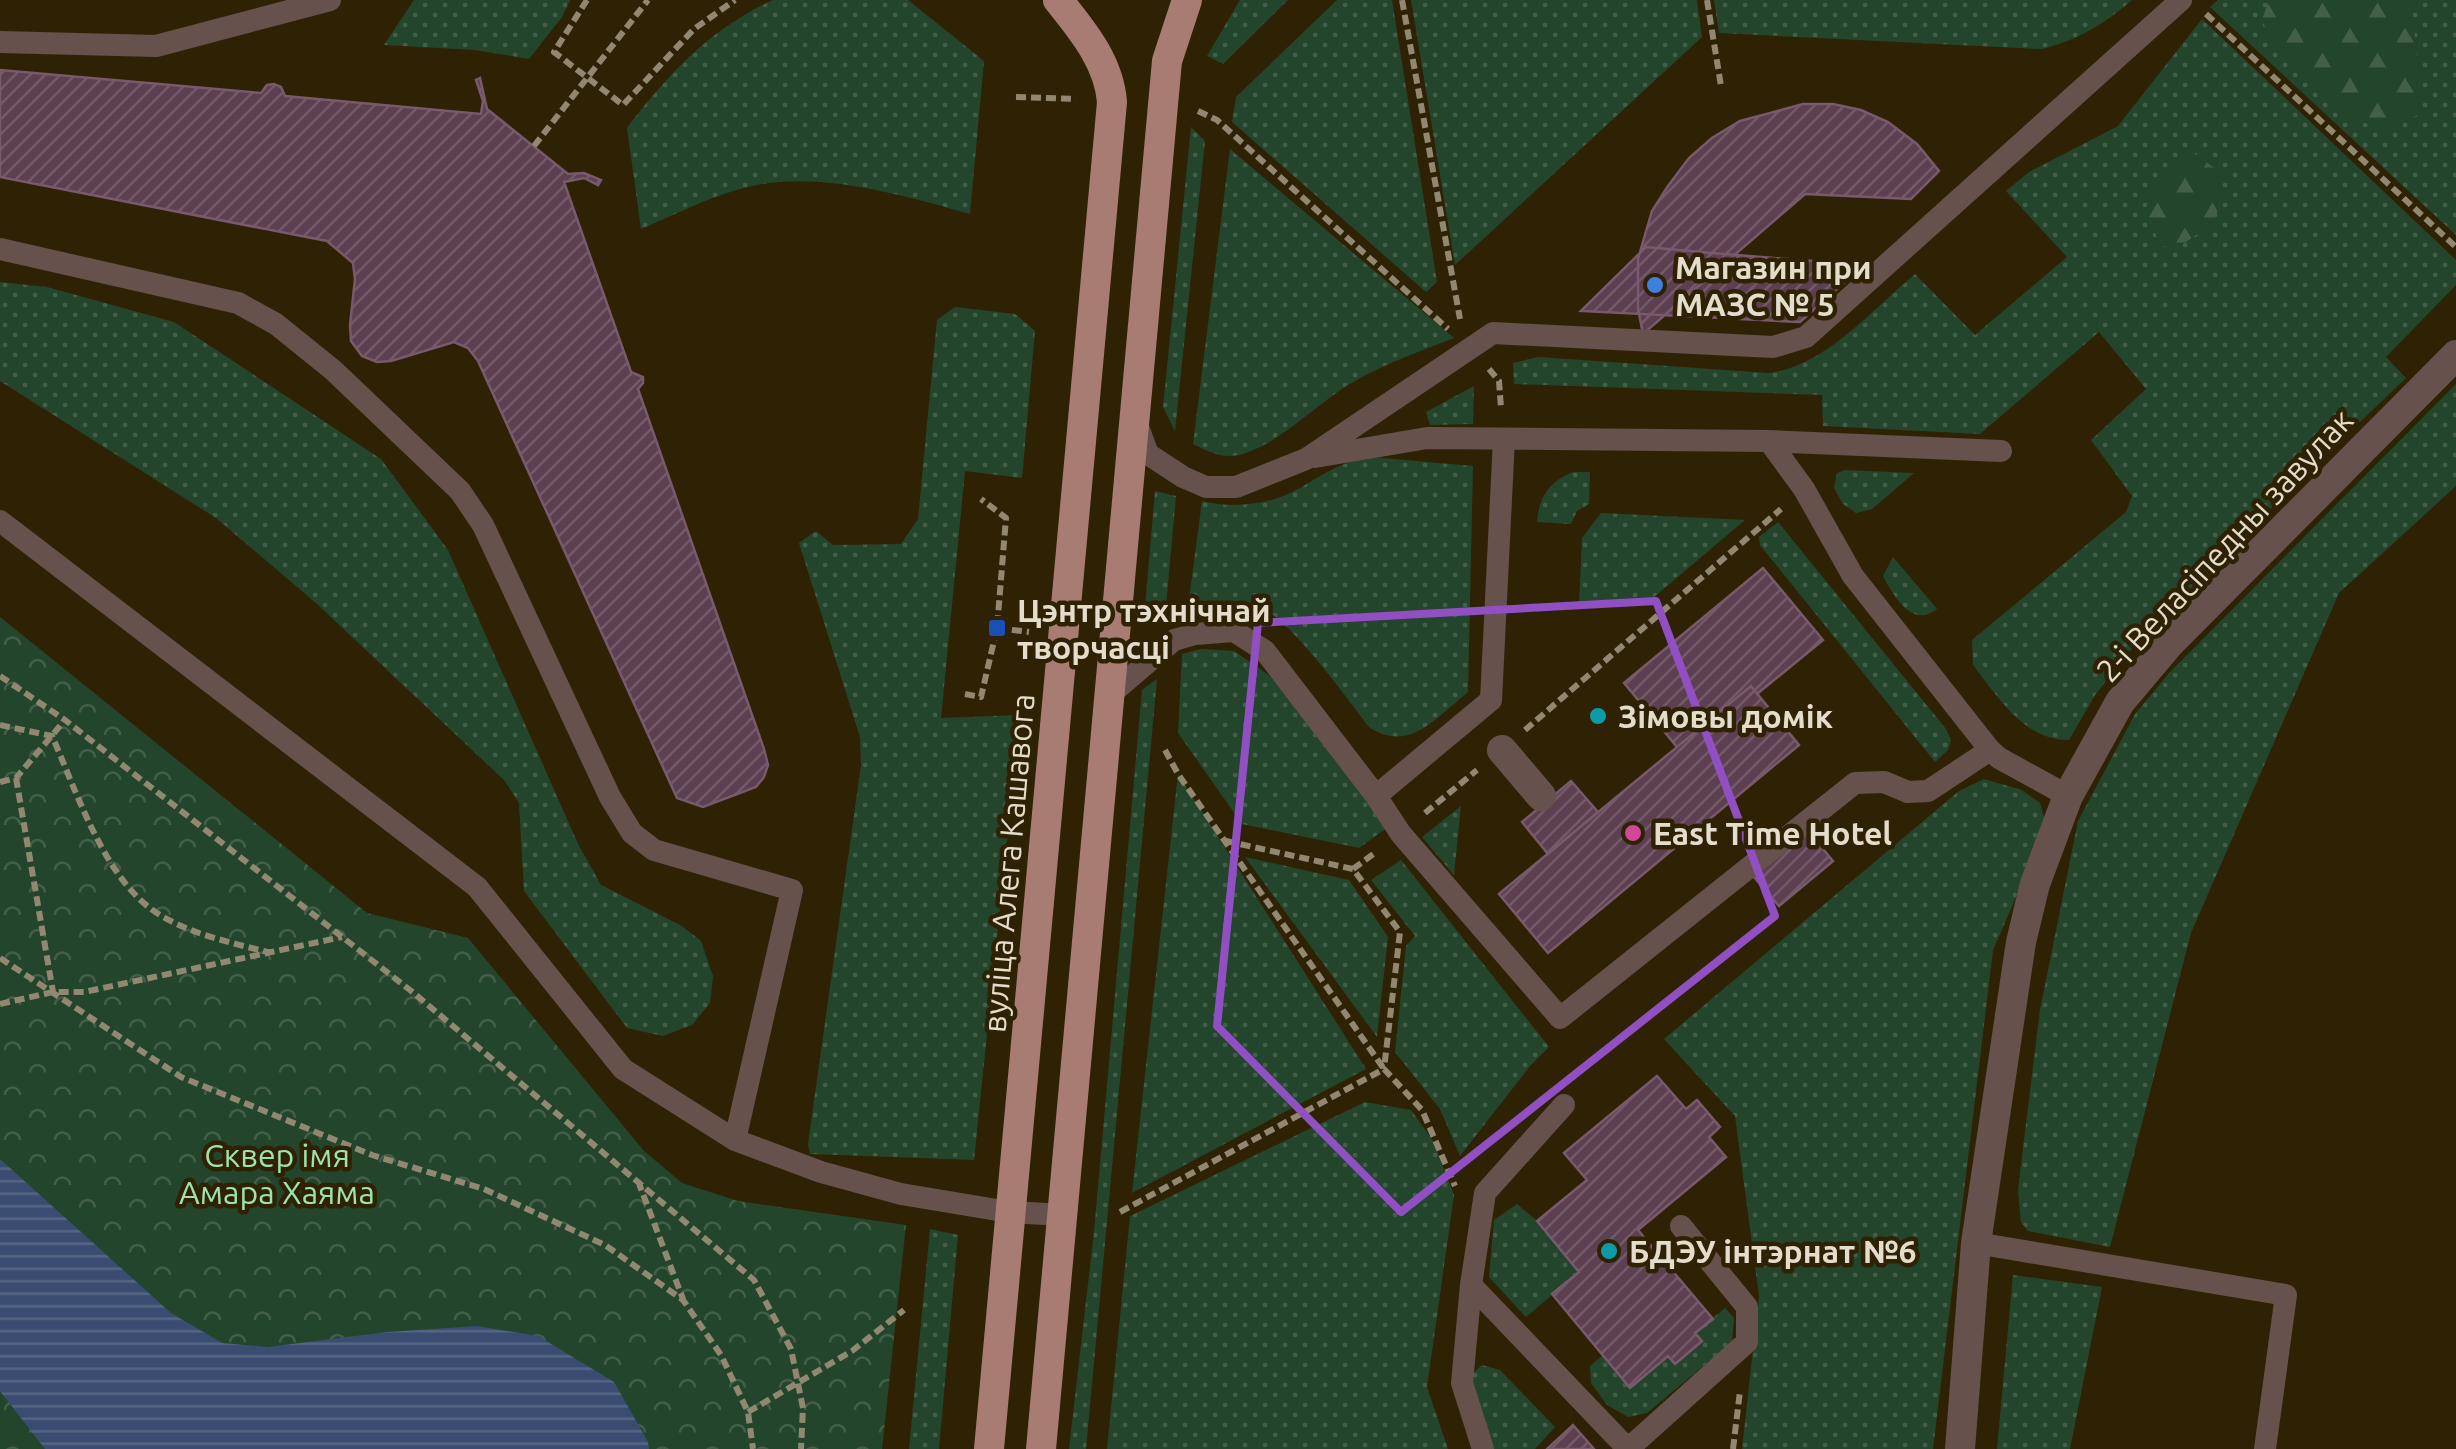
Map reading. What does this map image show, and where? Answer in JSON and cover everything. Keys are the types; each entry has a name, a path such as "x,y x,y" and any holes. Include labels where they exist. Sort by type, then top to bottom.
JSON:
{"main road":[{"name":"вуліца Алега Кашавога","path":"989,1449 1112,102 1106,72 1091,43 1058,0"},
{"path":"1041,1449 1167,61 1187,0"}],"street":[{"name":"2-і Веласіпедны завулак","path":"1960,1449 1976,1243 2021,942 2035,884 2068,796 2120,702 2170,644 2456,354"},
{"path":"1502,750 1541,796"}],"lane":[{"path":"0,42 156,46 330,0"},
{"path":"1306,459 1467,346 1493,333 1773,348 1806,336 2181,0"},
{"path":"0,249 238,303 276,324 306,347 460,491 483,525 610,797 632,832 654,850 792,890 736,1140"},
{"path":"1136,420 1148,454 1184,478 1206,487 1236,487 1306,459 1426,438 1769,441 2001,450"},
{"path":"1376,796 1490,700 1504,439"},
{"path":"1769,441 1804,489 1853,576 1990,750 2068,796"},
{"path":"0,521 477,887 624,1068 736,1140 821,1172 901,1194 1010,1212 1064,1215"},
{"path":"1112,693 1174,640 1195,634 1234,631 1265,651 1401,834 1560,1018 1856,783 1884,782 1908,792 1928,791 1990,750"},
{"path":"1484,1449 1462,1383 1485,1193 1564,1106"},
{"path":"1471,1286 1628,1449 1747,1342 1748,1307 1681,1226"},
{"path":"1976,1243 2286,1295 2266,1449"}],"path":[{"path":"587,0 554,52 622,105 694,29 735,0"},
{"path":"534,146 648,0"},
{"path":"1402,0 1467,346"},
{"path":"1708,0 1721,86"},
{"path":"2204,13 2456,246"},
{"path":"1016,98 1076,99"},
{"path":"1194,108 1217,120 1467,346 1499,380 1504,439"},
{"path":"1401,834 1804,489"},
{"path":"965,694 981,697 997,628 1002,573 1006,518 981,499"},
{"path":"0,676 65,720 342,937 754,1280 791,1349 803,1408 801,1449"},
{"path":"0,782 16,778 65,720"},
{"path":"0,725 52,736"},
{"path":"52,736 94,830 126,885 158,914 185,927 271,953"},
{"path":"1165,750 1384,1069 1422,1110 1460,1197"},
{"path":"16,778 53,992"},
{"path":"1225,841 1353,869 1400,932 1384,1069"},
{"path":"0,1004 53,992 84,992 342,937"},
{"path":"0,958 180,1077 372,1155 484,1188 605,1245 684,1300"},
{"path":"1120,1212 1384,1069"},
{"path":"637,1179 684,1300 721,1356 748,1412 753,1449"},
{"path":"748,1412 852,1351 904,1310"}],"highlighted area":[{"path":"1656,601 1775,916 1401,1212 1217,1026 1258,623"}],"green space":[{"path":"414,0 570,0 562,17 529,59 475,50 384,45"},
{"path":"773,0 908,0 984,61 970,214 865,188 783,182 727,193 641,229 627,128 658,90 710,39"},
{"path":"1240,0 1288,0 1223,64 1207,56"},
{"path":"1337,0 1392,0 1437,282 1426,292 1232,122 1236,97"},
{"path":"1411,0 1697,0 1702,37 1455,265"},
{"path":"1714,0 2132,0 2090,30 2041,49 1719,33"},
{"path":"2218,0 2456,0 2456,235 2210,7"},
{"path":"2269,0 2411,0 2418,115 2386,129 2351,118 2271,41 2262,20"},
{"path":"2202,19 2456,260 2456,285 2386,357 2406,378 2130,651 2095,695 2069,740 2039,733 2014,715 1973,665 1972,640 2126,512 2132,496 2091,440 2146,389 2099,332 1980,434 1823,426 1822,395 1514,384 1513,363 1538,357 1769,373 1789,368 1809,360 1847,334 1915,274 1975,335 2067,257 2006,191 2029,172 2118,126"},
{"path":"1191,127 1205,141 1175,431 1163,407"},
{"path":"1230,149 1454,338 1361,378 1260,447 1230,456 1193,444"},
{"path":"2194,153 2217,170 2218,209 2208,225 2177,248 2160,246 2146,208 2150,197 2167,167"},
{"path":"0,282 47,287 174,322 381,459 448,550 578,844 601,885 682,926 701,941 713,976 710,1003 692,1025 663,1036 627,1028 524,891 519,803 505,781 317,604 216,518 0,381"},
{"path":"955,307 1015,314 1035,331 1022,478 965,471 941,718 1020,715 974,1160 810,1154 808,1144 861,765 860,737 799,543 816,531 833,545 901,544 918,519 937,320"},
{"path":"2456,384 2456,486 2339,593 2191,933 2110,1247 2028,1231 2021,1222 2018,1190 2024,1140 2040,1010 2078,821 2135,714 2169,673"},
{"path":"1474,386 1473,424 1430,425 1426,412"},
{"path":"1371,457 1473,466 1468,692 1422,729 1398,736 1370,728 1286,626 1258,606 1223,602 1188,607 1202,501 1239,505 1265,502 1289,494 1343,464"},
{"path":"1573,472 1590,472 1589,504 1577,511 1571,524 1537,522 1547,491"},
{"path":"1837,473 1914,473 1872,509 1856,513 1843,504 1834,488"},
{"path":"1155,491 1176,496 1165,616 1145,607"},
{"path":"1601,513 1745,520 1647,603 1579,604 1582,538"},
{"path":"1778,522 1946,729 1951,740 1948,750 1935,762 1760,545 1759,537"},
{"path":"1893,557 1937,609 1920,615 1899,601 1883,576"},
{"name":"Сквер імя Амара Хаяма","path":"0,617 367,913 468,938 644,1151 682,1183 738,1201 906,1225 882,1449 0,1449"},
{"path":"1201,649 1234,651 1270,676 1392,824 1359,848 1242,824 1178,733 1182,654"},
{"path":"1157,679 1086,1449 1069,1449 1094,1232 1142,690"},
{"path":"1178,774 1366,1069 1132,1193"},
{"path":"1984,779 2022,790 2040,803 2045,821 2037,849 1993,950 1933,1449 1742,1449 1759,1296 1735,1116 1664,1039 1959,791"},
{"path":"1461,806 1454,875 1422,837"},
{"path":"1245,857 1349,880 1388,937 1377,1037"},
{"path":"1401,860 1549,1047 1460,1156 1440,1109 1395,1052 1406,946 1415,936 1371,880"},
{"path":"1365,1102 1411,1110 1433,1141 1454,1195 1427,1387 1448,1449 1107,1449 1130,1216"},
{"path":"1517,1204 1537,1221 1579,1272 1526,1317 1489,1277 1494,1220"},
{"path":"930,1229 958,1235 939,1449 909,1449"},
{"path":"2013,1275 2102,1287 2070,1449 1997,1449"},
{"path":"1725,1308 1734,1318 1732,1342 1647,1413 1628,1417 1607,1405 1591,1383 1590,1366 1603,1355 1668,1356 1675,1364 1701,1342 1695,1333"},
{"path":"1482,1365 1500,1370 1555,1427 1535,1449 1493,1449 1470,1386 1472,1374"}],"water":[{"path":"0,1159 171,1313 222,1343 268,1347 387,1332 477,1326 538,1336 614,1382 649,1449 45,1449 0,1391"}],"building":[{"path":"0,70 261,93 267,85 274,84 281,87 285,96 481,114 483,101 476,80 480,78 487,109 568,174 584,173 601,180 598,185 584,178 564,182 631,372 643,377 638,389 764,749 768,765 756,787 703,807 677,798 478,361 468,348 454,342 391,361 377,362 362,356 351,341 353,263 327,241 0,177"},
{"path":"1803,104 1833,104 1861,110 1888,122 1917,144 1939,171 1911,199 1805,194 1643,334 1638,309 1638,259 1652,211 1668,186 1689,158 1712,138 1740,121"},
{"path":"1646,247 1864,265 1800,322 1581,311"},
{"path":"1763,568 1823,640 1757,694 1751,686 1677,747 1624,683"},
{"name":"East Time Hotel","path":"1751,686 1799,745 1548,953 1499,894"},
{"path":"1571,781 1598,812 1548,854 1522,822"},
{"path":"1807,830 1833,861 1779,906 1753,876"},
{"name":"БДЭУ інтэрнат №6","path":"1657,1076 1686,1109 1697,1100 1720,1127 1709,1137 1726,1157 1638,1230 1713,1319 1695,1333 1702,1341 1675,1364 1668,1356 1630,1388 1552,1294 1579,1272 1537,1221 1587,1180 1564,1153"},
{"path":"1573,1425 1594,1449 1547,1449"}],"place":[{"name":"Магазин при МАЗС № 5","path":"1655,285"},
{"name":"Цэнтр тэхнічнай творчасці","path":"997,628"},
{"name":"Зімовы домік","path":"1598,716"},
{"name":"East Time Hotel","path":"1633,833"},
{"name":"БДЭУ інтэрнат №6","path":"1609,1251"}]}
